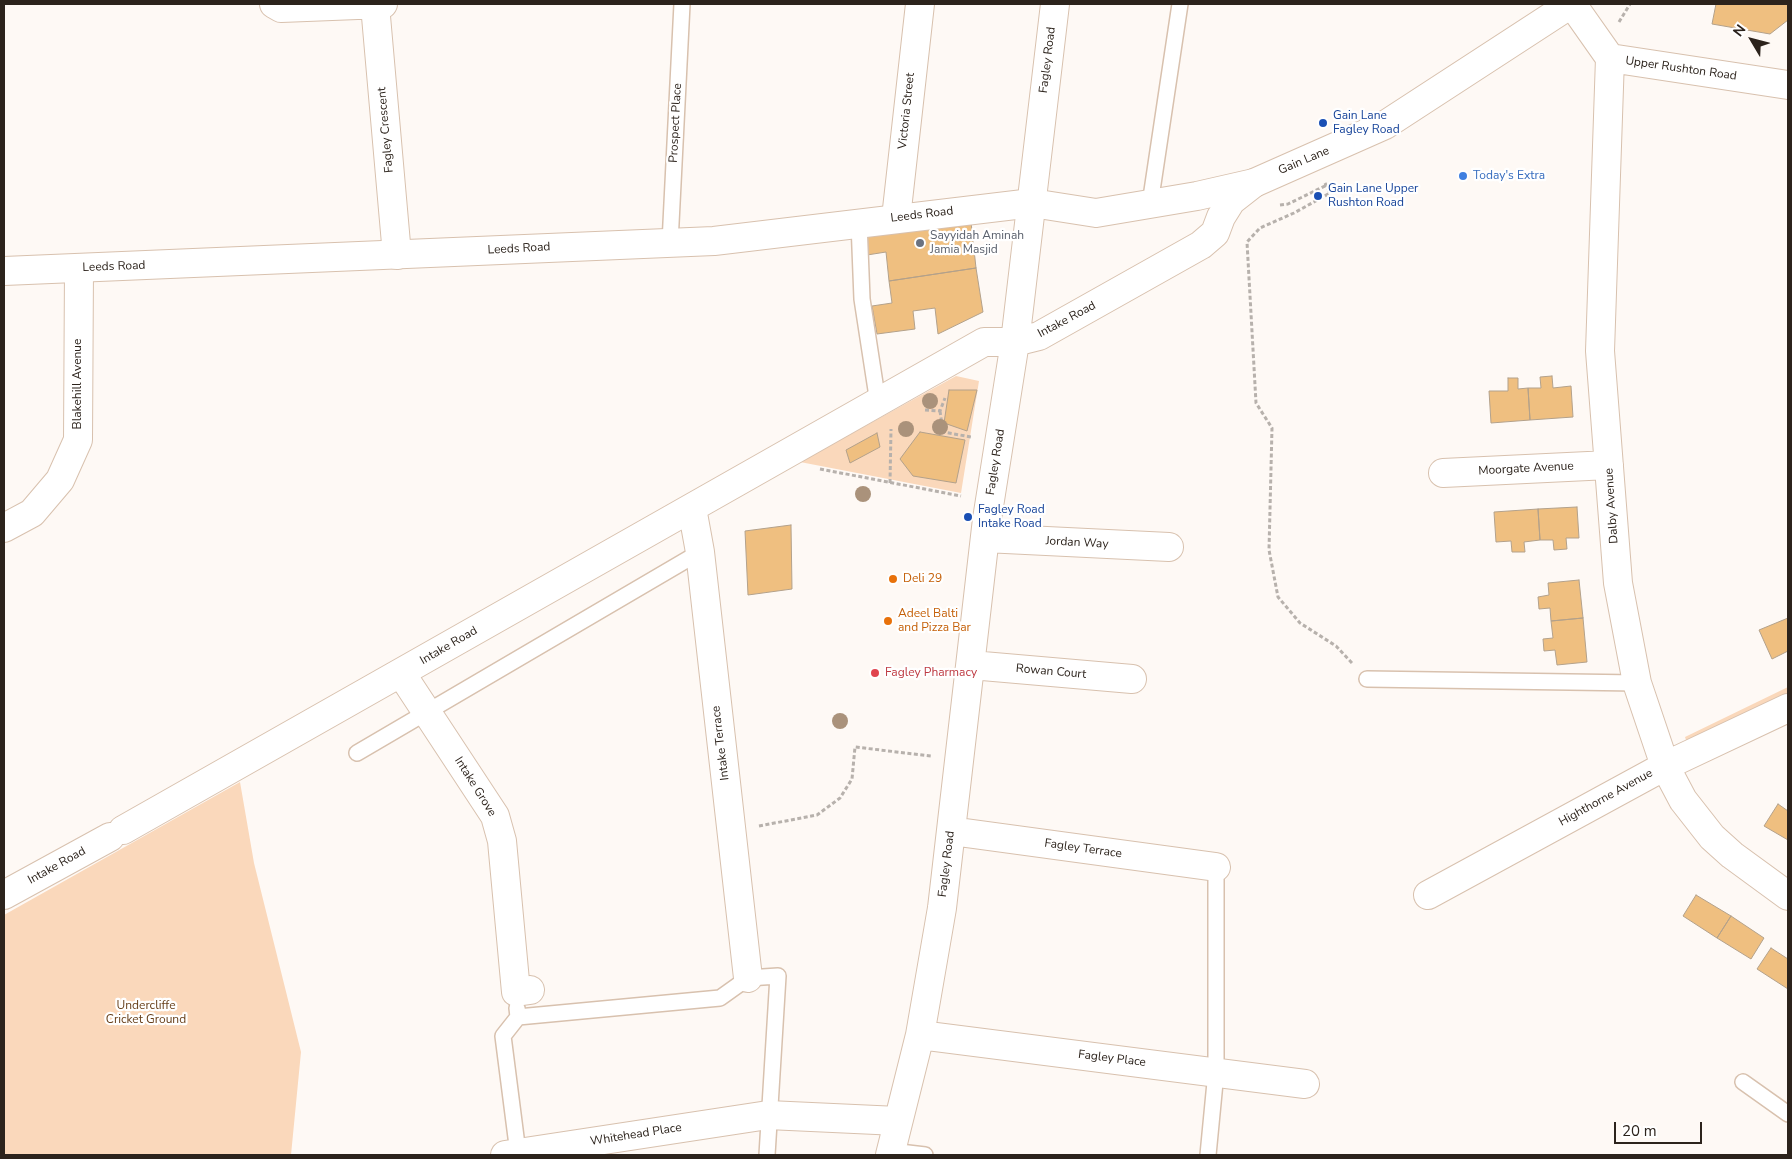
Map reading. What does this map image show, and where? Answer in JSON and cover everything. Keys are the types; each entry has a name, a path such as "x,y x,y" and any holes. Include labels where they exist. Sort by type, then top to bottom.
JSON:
{"street":[{"name":"Fagley Crescent","path":"274,4 281,8 379,4 397,255"},
{"name":"Victoria Street","path":"896,218 920,4"},
{"name":"Fagley Road","path":"890,1153 920,1035 942,908 985,538 1015,342 1055,4"},
{"name":"Gain Lane","path":"1032,203 1096,213 1197,196 1254,182 1314,158 1385,126 1571,4"},
{"name":"Upper Rushton Road","path":"1571,4 1610,58 1788,85"},
{"name":"Dalby Avenue","path":"1610,58 1600,351 1618,583 1637,683 1645,712 1665,766 1683,800 1712,837 1732,855 1788,896"},
{"name":"Intake Road","path":"4,895 116,834 984,342 1015,342 1039,336 1201,245 1215,233 1231,201 1254,182"},
{"name":"Leeds Road","path":"4,271 714,241 1032,203"},
{"name":"Blakehill Avenue","path":"4,528 32,513 60,480 78,440 79,269"},
{"name":"Moorgate Avenue","path":"1443,473 1609,466"},
{"name":"Intake Terrace","path":"692,508 700,552 748,978"},
{"name":"Jordan Way","path":"985,538 1169,547"},
{"name":"Rowan Court","path":"970,665 1132,679"},
{"name":"Intake Grove","path":"401,673 495,816 502,841 521,999"},
{"name":"Highthorne Avenue","path":"1428,895 1665,766 1788,708"},
{"name":"Fagley Terrace","path":"951,831 1216,867"},
{"name":"Fagley Place","path":"920,1035 1304,1084"},
{"name":"Whitehead Place","path":"514,1155 768,1115 898,1121"}],"lane":[{"name":"Prospect Place","path":"670,243 682,4"},
{"path":"1150,204 1180,4"},
{"path":"859,223 862,300 878,402"},
{"path":"357,753 700,552"},
{"path":"1367,680 1637,683"},
{"path":"1208,1155 1216,1072 1216,867"},
{"path":"514,1155 504,1036 521,999 720,998 748,978 778,976 767,1155"},
{"path":"1743,1082 1788,1114"},
{"path":"890,1153 925,1155"}],"path":[{"path":"1314,158 1330,192 1294,213 1260,228 1247,242 1256,403 1272,428 1269,550 1278,597 1300,623 1336,646 1367,680"},
{"path":"940,411 943,432 973,437"},
{"path":"890,483 892,426"},
{"path":"972,446 975,429"},
{"path":"818,469 965,496"},
{"path":"930,766 933,746"},
{"path":"731,831 817,815 840,798 852,779 855,747 959,759"}],"green space":[{"path":"956,376 979,381 961,493 800,462"},
{"path":"1788,687 1788,697 1687,743 1685,737"},
{"name":"Undercliffe Cricket Ground","path":"240,782 254,863 301,1052 291,1155 4,1155 4,915"}],"building":[{"path":"1716,4 1788,4 1788,20 1770,34 1712,24"},
{"name":"Sayyidah Aminah Jamia Masjid","path":"971,222 976,268 889,281 886,252 867,255 867,233"},
{"path":"976,268 983,312 938,334 935,308 913,311 915,329 877,334 872,306 892,303 889,281"},
{"path":"1552,376 1553,388 1571,386 1573,417 1530,420 1528,388 1541,388 1540,377"},
{"path":"1508,378 1518,378 1518,389 1528,388 1530,420 1491,423 1489,391 1508,391"},
{"path":"949,390 977,390 967,431 944,423"},
{"path":"920,432 965,440 956,483 913,476 900,459"},
{"path":"877,433 880,447 850,463 846,450"},
{"path":"1577,507 1579,538 1566,538 1567,549 1554,550 1553,540 1540,540 1538,509"},
{"path":"1538,509 1540,540 1524,542 1525,552 1512,552 1511,541 1496,542 1494,512"},
{"path":"791,525 792,589 748,595 745,531"},
{"path":"1579,580 1583,618 1551,621 1550,608 1539,609 1538,597 1549,595 1548,583"},
{"path":"1583,618 1587,662 1557,665 1555,650 1544,651 1543,639 1553,638 1551,621"},
{"path":"1788,618 1788,651 1772,659 1759,630"},
{"path":"1778,804 1788,811 1788,840 1764,826"},
{"path":"1696,895 1731,916 1717,938 1683,916"},
{"path":"1731,916 1764,938 1751,959 1717,938"},
{"path":"1771,948 1788,959 1788,989 1757,969"}],"place":[{"name":"Gain Lane Fagley Road","path":"1323,123"},
{"name":"Today's Extra","path":"1463,176"},
{"name":"Gain Lane Upper Rushton Road","path":"1318,196"},
{"name":"Sayyidah Aminah Jamia Masjid","path":"920,243"},
{"name":"Fagley Road Intake Road","path":"968,517"},
{"name":"Deli 29","path":"893,579"},
{"name":"Adeel Balti and Pizza Bar","path":"888,621"},
{"name":"Fagley Pharmacy","path":"875,673"}]}
